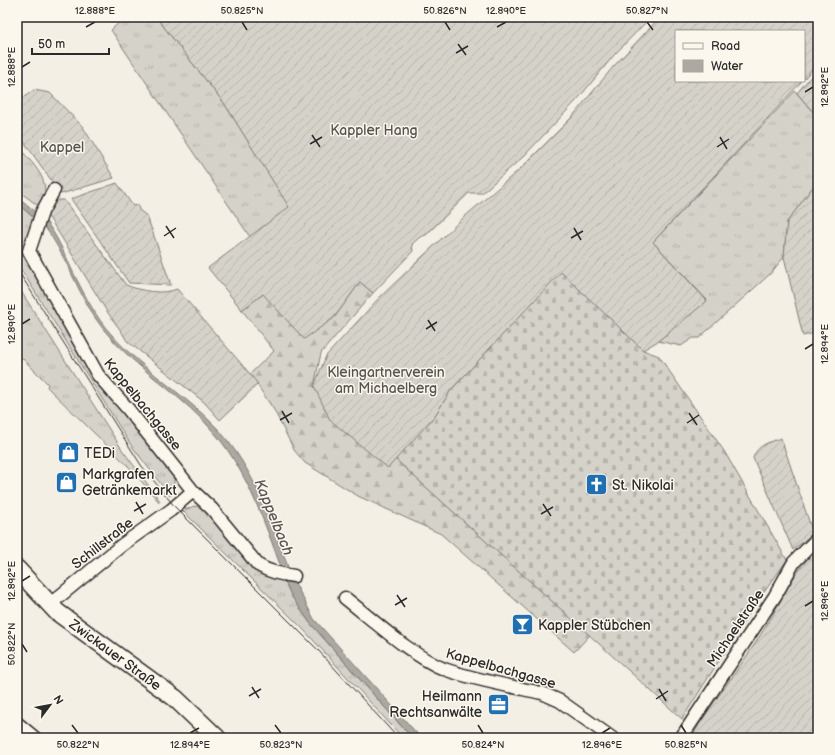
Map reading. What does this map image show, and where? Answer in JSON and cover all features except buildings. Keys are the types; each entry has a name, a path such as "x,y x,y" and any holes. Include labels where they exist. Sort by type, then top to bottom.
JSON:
{"main road":[{"name":"Zwickauer Straße","path":"17,569 49,605 175,698 217,738"}],"street":[{"name":"Kappelbachgasse","path":"54,190 34,231 30,251 98,375 128,409 193,491 212,509 258,564 265,569 278,574 294,576"},
{"name":"Schillstraße","path":"49,605 122,544 171,510 193,491"},
{"name":"Michaelstraße","path":"681,738 685,729 775,596 794,562 818,538"},
{"name":"Kappelbachgasse","path":"345,598 403,643 434,664 465,675 542,693 553,698 612,738"},
{"path":"17,723 35,738"}],"green space":[{"path":"125,17 156,17 224,103 290,207 250,237 111,30"},
{"name":"Kappler Hang","path":"156,17 651,17 615,54 577,100 524,156 482,193 469,193 426,235 420,237 412,244 413,251 373,293 360,282 334,318 304,339 263,294 242,310 208,268 289,207 224,103"},
{"name":"Kleingartnerverein am Michaelberg","path":"660,17 818,17 818,62 805,78 805,30 675,30 675,82 801,82 653,242 707,301 658,341 643,350 561,272 451,390 434,417 388,468 330,420 314,386 326,356 378,299 463,218 520,169 572,117 613,67"},
{"path":"818,68 818,118 797,93"},
{"name":"Kappel","path":"34,90 50,93 83,127 114,178 61,194 17,132 17,102"},
{"path":"795,91 818,118 818,180 787,222 784,257 770,274 699,338 693,338 681,346 658,341 707,300 653,242"},
{"path":"17,145 35,166 43,181 45,189 44,198 40,207 17,190"},
{"path":"818,180 818,332 803,336 784,257 787,222"},
{"name":"Kappel","path":"117,183 133,206 138,205 139,210 147,216 171,285 129,283 71,199"},
{"path":"55,200 64,200 126,285 152,292 165,292 177,289 258,384 220,420 204,402 127,341 46,213"},
{"path":"17,203 35,219 24,252 56,310 174,474 174,491 170,496 131,445 17,263"},
{"path":"561,271 643,350 659,356 724,451 787,560 750,612 682,719 395,459 434,417 451,390"},
{"path":"360,282 373,293 321,353 314,386 388,468 395,459 590,635 574,652 441,534 358,496 305,463 294,450 274,410 250,374 274,351 242,310 263,294 334,318"},
{"path":"17,285 123,451 160,501 159,502 130,468 47,387 48,384 17,353"},
{"path":"781,438 813,533 793,550 753,458 760,447"},
{"path":"194,506 207,509 244,553 284,580 292,597 310,623 412,738 403,738 303,629 183,511"},
{"path":"818,548 818,738 691,738 757,640 795,575"}],"water":[{"path":"17,196 37,213 35,219 17,203"},
{"path":"44,219 57,238 88,300 105,327 145,367 189,402 217,428 230,443 260,495 276,533 289,570 282,570 255,500 238,466 228,451 217,436 190,408 131,358 104,330 95,318 59,249 42,223"},
{"path":"284,580 294,581 314,619 421,738 412,738 310,623 292,597"}],"tram line":[{"path":"17,269 141,465 175,507 318,650 398,738"}],"place":[{"name":"TEDi","path":"68,453"},
{"name":"Markgrafen Getränkemarkt","path":"67,482"},
{"name":"St. Nikolai","path":"597,485"},
{"name":"Kappler Stübchen","path":"523,625"},
{"name":"Heilmann Rechtsanwälte","path":"498,704"}],"water label":[{"name":"Kappelbach","path":"274,517"}]}
